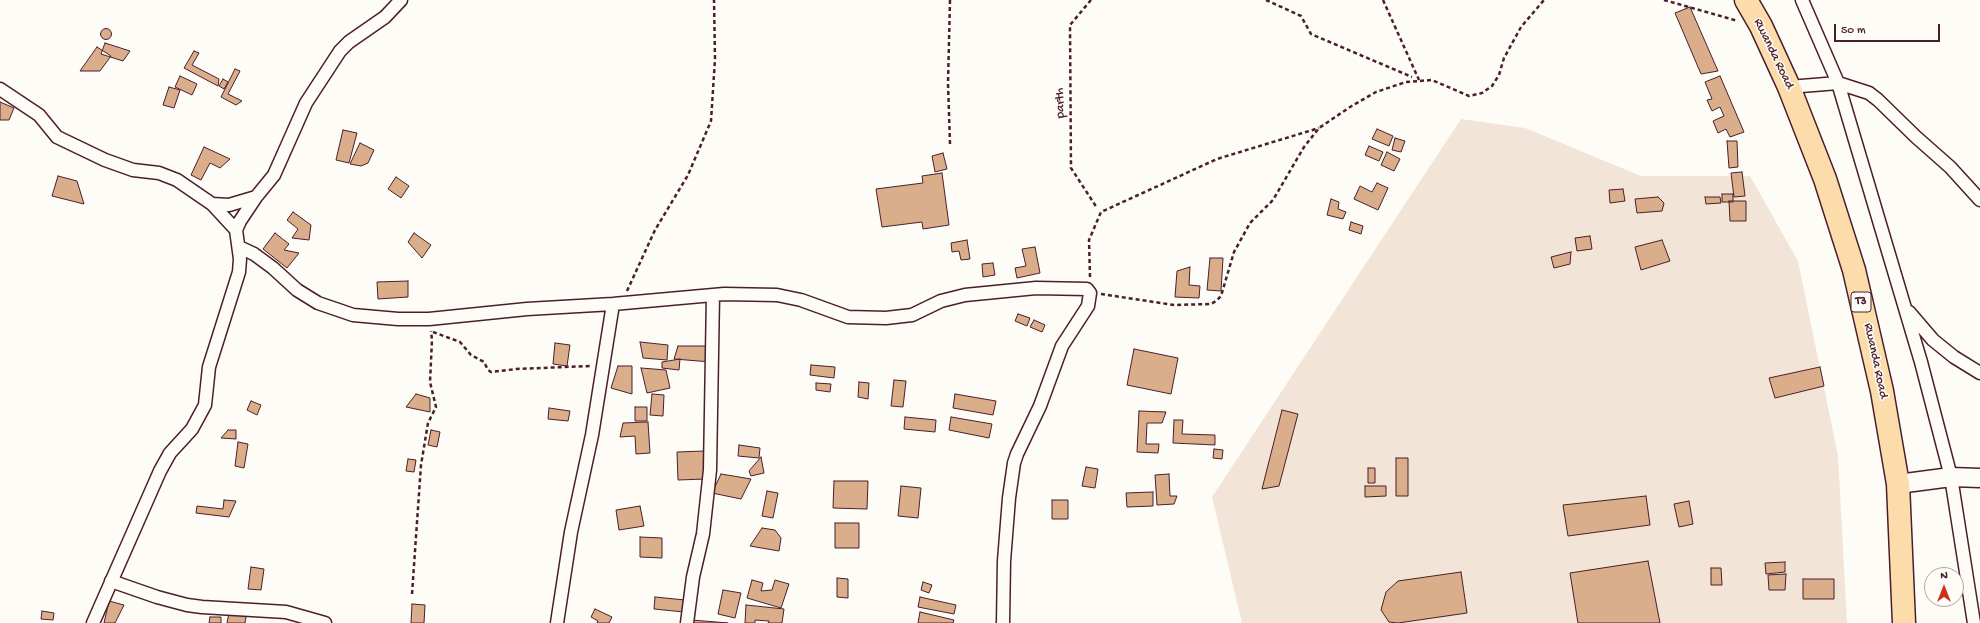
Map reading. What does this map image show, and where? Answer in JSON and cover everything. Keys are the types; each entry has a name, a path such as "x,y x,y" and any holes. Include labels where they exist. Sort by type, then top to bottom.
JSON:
{"highway":[{"name":"Rwanda Road","path":"1746,0 1761,26 1789,87 1825,179 1854,270 1882,391 1898,484 1904,623"}],"street":[{"path":"236,230 256,196 274,175 306,103 340,51 349,42 385,17 401,0"},
{"path":"1802,0 1838,83 1906,308 1951,477 1974,623"},
{"path":"1789,87 1838,83 1860,90 1878,100 1950,167 1980,200"},
{"path":"0,89 39,116 57,137 105,160 133,170 159,173 177,180 212,204 236,230 239,247 240,259 236,284 209,368 205,405 192,429 170,453 160,470 93,623"},
{"path":"212,204 229,205 256,196"},
{"path":"239,247 254,254 273,268 297,290 318,303 341,311 382,318 429,319 527,309 617,304 713,295 777,295 796,299 848,317 866,318 912,315 950,298 979,293 1036,288 1087,289 1090,293 1084,313 1062,346 1040,406 1014,463 1009,498 1004,561 1003,623"},
{"path":"687,623 693,577 703,534 710,470 713,295"},
{"path":"557,623 570,532 592,435 602,366 617,304"},
{"path":"1906,308 1933,340 1954,357 1980,373"},
{"path":"1898,484 1951,477 1980,478"},
{"path":"111,581 157,597 202,607 286,612 325,623"}],"path":[{"path":"617,304 655,230 688,175 710,121 715,59 714,0"},
{"path":"950,0 948,83 950,144"},
{"name":"parth","path":"1091,0 1070,25 1071,168 1097,208"},
{"path":"1266,0 1301,16 1311,34 1412,77"},
{"path":"1383,0 1419,80"},
{"path":"1319,128 1304,147 1273,200 1250,224 1234,252 1221,296 1216,301 1211,304 1174,305 1090,293 1089,240 1101,212 1217,159 1319,128 1350,107 1376,92 1406,82 1432,80 1469,96 1482,94 1492,86 1499,75 1504,58 1521,27 1544,0"},
{"path":"1664,0 1718,17 1761,26"},
{"path":"412,594 421,465 428,422 436,407 430,382 432,340 429,319"},
{"path":"431,332 460,342 471,355 484,362 488,370 491,372 516,369 602,366"}],"shaded area":[{"path":"1461,119 1525,128 1641,176 1750,176 1798,261 1838,456 1847,623 1242,623 1212,497"}],"building":[{"path":"1690,7 1718,71 1701,74 1675,13"},
{"path":"106,28 110,30 112,34 110,38 106,40 102,38 100,34 102,30"},
{"path":"105,43 130,51 123,61 101,54"},
{"path":"97,47 111,56 100,71 80,71"},
{"path":"194,51 199,53 192,65 219,79 218,86 184,68"},
{"path":"235,69 240,71 228,94 242,101 236,105 221,97"},
{"path":"180,76 197,84 192,95 175,87"},
{"path":"1720,76 1744,132 1730,137 1726,129 1718,133 1713,121 1724,116 1720,107 1712,111 1707,100 1712,99 1705,82"},
{"path":"223,79 228,82 224,89 219,86"},
{"path":"169,87 180,90 174,108 163,105"},
{"path":"0,102 14,108 9,120 0,120"},
{"path":"1377,129 1393,136 1389,146 1372,139"},
{"path":"343,130 357,133 349,163 336,160"},
{"path":"1395,138 1405,141 1401,152 1392,150"},
{"path":"1727,141 1737,141 1738,167 1729,168"},
{"path":"360,143 374,150 368,163 361,166 350,164"},
{"path":"1369,146 1383,152 1379,161 1365,155"},
{"path":"204,147 230,159 220,168 210,163 201,180 191,175"},
{"path":"1387,152 1400,159 1394,171 1381,165"},
{"path":"943,153 947,169 935,172 932,156"},
{"path":"1742,172 1745,196 1734,197 1731,173"},
{"path":"942,173 949,225 923,229 922,222 882,227 876,189 923,183 922,176"},
{"path":"58,176 77,181 84,204 52,196"},
{"path":"396,177 409,186 401,198 388,189"},
{"path":"1377,183 1388,188 1378,210 1354,199 1360,186 1372,192"},
{"path":"1623,189 1625,201 1610,203 1609,190"},
{"path":"1722,194 1733,194 1733,202 1722,202"},
{"path":"1658,197 1664,203 1662,211 1637,213 1635,199"},
{"path":"1705,197 1720,197 1721,203 1706,204"},
{"path":"1331,199 1339,202 1338,209 1346,212 1343,219 1327,215"},
{"path":"1729,201 1746,201 1746,221 1730,221"},
{"path":"293,212 311,225 309,240 292,238 298,229 287,220"},
{"path":"1351,222 1363,226 1361,234 1349,230"},
{"path":"275,233 289,244 284,250 299,253 287,268 263,249"},
{"path":"414,233 431,245 422,258 408,242"},
{"path":"1590,236 1592,249 1577,251 1575,238"},
{"path":"967,240 970,259 961,260 959,251 952,252 951,243"},
{"path":"1662,240 1670,261 1641,270 1635,247"},
{"path":"1035,247 1040,273 1017,278 1015,268 1026,266 1022,249"},
{"path":"1571,252 1570,264 1554,268 1551,257"},
{"path":"1210,258 1223,258 1221,291 1207,290"},
{"path":"993,263 995,275 983,277 982,264"},
{"path":"1190,267 1189,285 1200,286 1199,298 1175,297 1177,271"},
{"path":"408,281 408,297 378,299 377,282"},
{"path":"1018,314 1030,318 1027,326 1015,321"},
{"path":"1034,320 1045,325 1042,332 1030,327"},
{"path":"640,342 668,345 667,360 643,358"},
{"path":"555,343 570,345 567,366 553,364"},
{"path":"678,346 710,346 711,362 674,359"},
{"path":"1134,349 1178,358 1171,394 1127,385"},
{"path":"680,359 679,370 662,368 662,362"},
{"path":"811,365 835,367 834,378 810,375"},
{"path":"618,366 632,366 632,394 611,388"},
{"path":"1820,367 1824,386 1775,398 1769,378"},
{"path":"641,368 666,370 670,388 647,393"},
{"path":"894,380 906,381 903,407 891,406"},
{"path":"859,382 869,383 868,399 858,397"},
{"path":"816,383 831,384 830,392 816,390"},
{"path":"416,394 430,398 430,412 406,407"},
{"path":"652,394 664,395 663,416 650,415"},
{"path":"955,394 996,401 993,415 953,408"},
{"path":"251,401 261,405 257,415 247,410"},
{"path":"635,407 647,407 647,421 635,421"},
{"path":"549,408 570,411 568,421 548,419"},
{"path":"1282,410 1298,414 1279,486 1262,489"},
{"path":"1139,411 1166,412 1162,423 1147,423 1146,444 1159,444 1158,453 1137,452"},
{"path":"905,417 936,420 935,432 904,429"},
{"path":"951,417 992,424 989,438 949,430"},
{"path":"1174,420 1183,420 1182,434 1215,435 1215,445 1173,443"},
{"path":"648,422 650,453 636,454 635,436 620,437 623,423"},
{"path":"228,430 236,430 236,439 221,438"},
{"path":"431,430 440,432 437,447 428,445"},
{"path":"238,442 248,444 244,468 235,466"},
{"path":"739,445 760,448 759,458 738,456"},
{"path":"1214,449 1223,450 1222,459 1213,458"},
{"path":"704,451 705,479 678,480 677,452"},
{"path":"761,457 764,473 751,476 749,471"},
{"path":"1396,458 1408,458 1408,496 1396,496"},
{"path":"408,459 416,460 414,472 406,471"},
{"path":"1086,467 1098,469 1095,488 1082,486"},
{"path":"1368,468 1375,468 1375,483 1368,483"},
{"path":"721,474 751,479 741,499 712,493"},
{"path":"1169,474 1170,496 1177,496 1174,504 1157,505 1155,475"},
{"path":"834,481 868,481 867,509 833,508"},
{"path":"901,486 921,488 918,518 898,516"},
{"path":"1365,486 1386,486 1386,496 1365,497"},
{"path":"767,491 778,493 773,518 762,516"},
{"path":"1153,492 1153,506 1127,507 1126,493"},
{"path":"1646,496 1650,525 1568,536 1563,505"},
{"path":"224,500 236,501 229,517 196,513 197,506 223,509"},
{"path":"1052,500 1068,500 1068,519 1052,519"},
{"path":"1689,501 1693,524 1679,527 1674,504"},
{"path":"640,506 644,526 619,530 616,510"},
{"path":"835,523 859,523 859,548 835,548"},
{"path":"762,528 775,530 781,538 779,551 750,546"},
{"path":"640,537 662,538 662,558 640,557"},
{"path":"1648,561 1660,623 1578,623 1570,573"},
{"path":"1785,562 1785,572 1766,574 1765,563"},
{"path":"251,567 264,569 261,590 248,589"},
{"path":"1711,568 1721,568 1722,585 1711,585"},
{"path":"1461,572 1467,613 1398,623 1389,622 1381,610 1386,592 1398,581"},
{"path":"1786,574 1785,590 1769,590 1768,575"},
{"path":"837,578 848,579 848,598 837,597"},
{"path":"1803,579 1834,579 1834,599 1803,599"},
{"path":"752,580 763,583 761,591 772,590 775,580 789,584 781,608 747,598"},
{"path":"923,582 932,585 929,593 921,590"},
{"path":"723,590 741,593 735,618 718,614"},
{"path":"655,597 685,600 684,612 654,609"},
{"path":"920,597 956,605 954,614 918,607"},
{"path":"109,601 124,605 115,623 104,623"},
{"path":"412,604 425,605 424,623 411,623"},
{"path":"746,605 784,609 782,623 768,623 769,621 755,620 755,623 745,623"},
{"path":"595,609 612,617 609,623 597,623 598,621 591,617"},
{"path":"42,611 54,613 53,620 41,619"},
{"path":"920,612 954,620 953,623 918,623"},
{"path":"229,613 246,617 245,623 227,623"},
{"path":"210,617 221,617 221,623 209,623"},
{"path":"692,620 728,623 692,623"}]}
